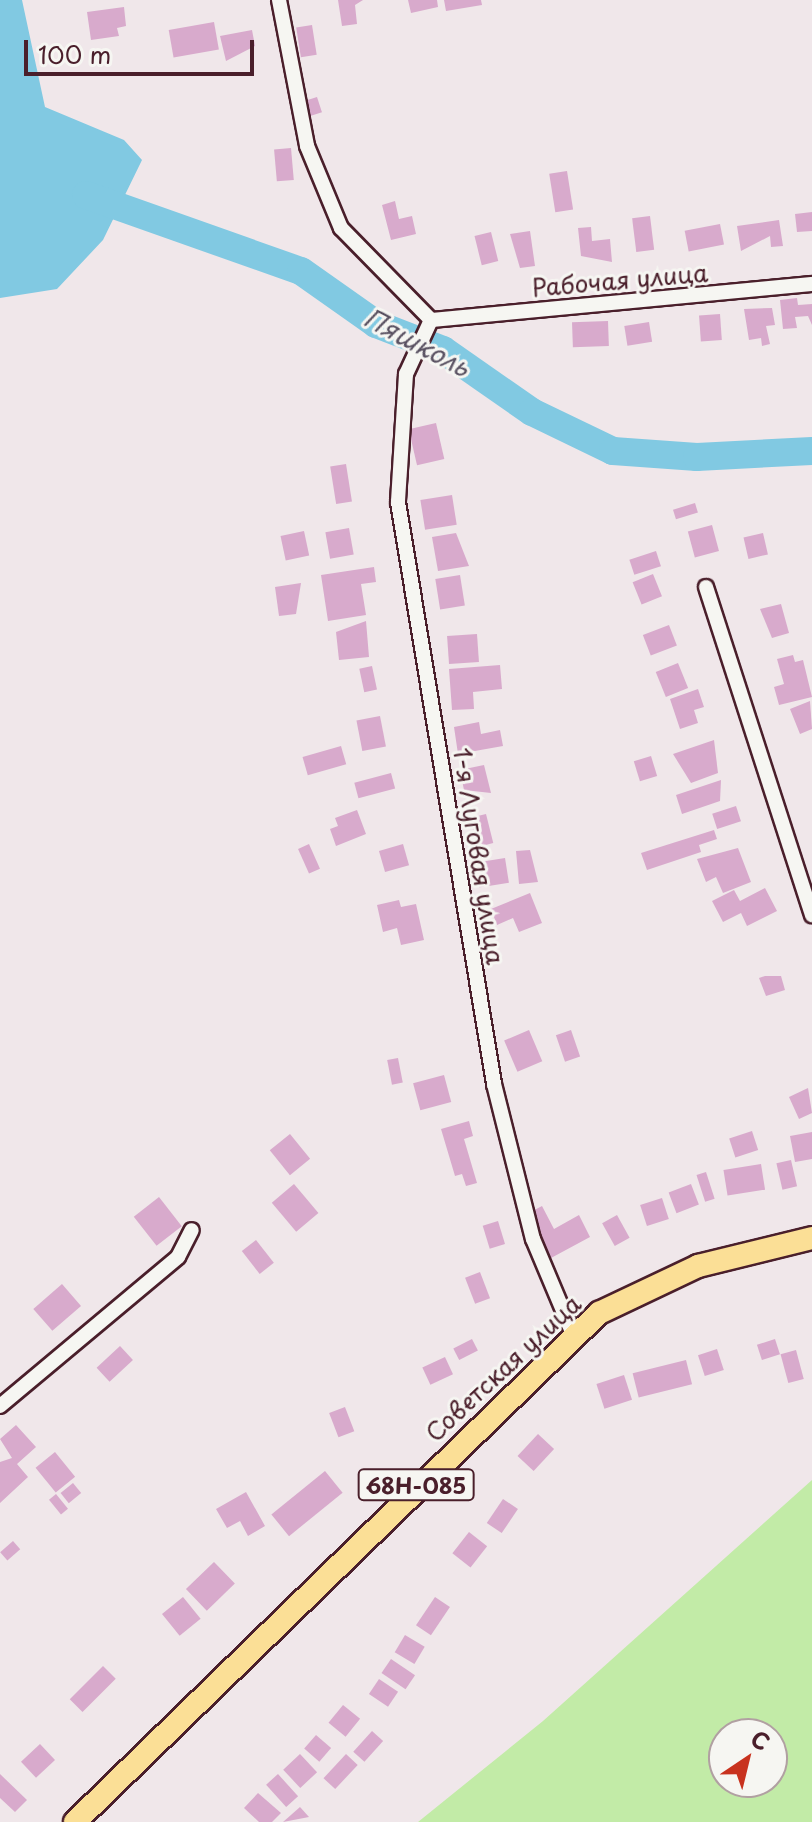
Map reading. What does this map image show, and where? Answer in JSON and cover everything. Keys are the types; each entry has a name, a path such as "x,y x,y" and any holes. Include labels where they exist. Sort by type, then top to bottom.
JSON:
{"main road":[{"name":"Советская улица","path":"75,1822 573,1334 658,1282 812,1238"}],"street":[{"path":"279,0 307,146 341,228 431,320"},
{"name":"Рабочая улица","path":"431,320 812,284"},
{"name":"1-я Луговая улица","path":"431,320 406,374 398,502 494,1084 533,1239 573,1334"},
{"path":"706,587 812,915"},
{"path":"0,1406 178,1257 192,1230"}],"green space":[{"path":"812,1480 812,1822 418,1822 543,1721"}],"water":[{"path":"0,0 22,0 45,107 124,140 142,160 103,240 57,289 0,298"}],"building":[{"path":"338,0 363,0 355,5 357,24 342,26"},
{"path":"408,0 437,0 438,7 411,13"},
{"path":"444,0 481,0 482,5 446,11"},
{"path":"124,7 126,26 117,28 119,36 91,40 87,12"},
{"path":"214,22 219,50 174,58 169,30"},
{"path":"312,25 317,55 301,57 296,28"},
{"path":"252,30 255,46 226,61 220,36"},
{"path":"317,97 322,112 304,118 299,103"},
{"path":"291,148 294,180 277,181 274,149"},
{"path":"567,171 573,210 555,212 549,174"},
{"path":"395,201 399,219 412,216 416,234 391,240 382,205"},
{"path":"812,212 812,231 797,232 795,214"},
{"path":"650,216 654,250 636,252 632,218"},
{"path":"779,220 783,246 771,247 770,236 741,251 737,226"},
{"path":"720,224 724,245 689,251 685,231"},
{"path":"591,227 592,241 610,239 612,262 581,256 578,228"},
{"path":"530,231 535,266 520,268 510,234"},
{"path":"491,232 498,261 482,265 475,236"},
{"path":"797,298 798,305 812,304 812,325 808,316 795,317 797,328 783,329 780,300"},
{"path":"772,308 775,325 766,326 770,344 762,346 761,338 749,340 744,309"},
{"path":"720,314 722,340 701,341 699,315"},
{"path":"608,321 609,346 573,347 572,322"},
{"path":"649,322 652,342 627,346 624,326"},
{"path":"436,423 444,459 417,465 409,429"},
{"path":"346,464 352,502 336,504 330,467"},
{"path":"452,495 457,525 425,530 420,500"},
{"path":"695,503 698,513 676,519 673,510"},
{"path":"712,525 719,551 695,558 688,531"},
{"path":"349,528 354,555 330,559 325,532"},
{"path":"304,531 309,555 286,560 281,536"},
{"path":"456,533 469,566 438,571 432,537"},
{"path":"763,533 768,554 748,559 744,537"},
{"path":"656,551 661,566 634,575 629,560"},
{"path":"374,567 376,582 361,584 366,615 328,621 321,575"},
{"path":"653,574 662,596 642,604 633,582"},
{"path":"460,575 465,606 440,610 435,579"},
{"path":"301,583 296,614 279,616 275,587"},
{"path":"781,604 789,633 772,638 760,609"},
{"path":"366,621 369,657 339,660 336,632"},
{"path":"669,625 677,646 651,656 643,635"},
{"path":"477,634 479,662 449,664 447,636"},
{"path":"793,655 795,662 803,660 812,697 779,705 774,687 784,684 777,659"},
{"path":"678,663 688,688 666,697 656,672"},
{"path":"500,665 502,689 473,692 474,709 452,710 449,669"},
{"path":"372,666 377,689 364,692 359,669"},
{"path":"698,689 704,707 694,710 698,723 680,729 670,699"},
{"path":"810,701 812,729 800,734 790,709"},
{"path":"380,716 386,746 362,751 356,721"},
{"path":"479,722 481,734 500,730 503,746 458,754 454,727"},
{"path":"714,740 718,773 691,783 673,754"},
{"path":"341,746 346,764 308,775 303,757"},
{"path":"651,756 657,776 640,781 634,761"},
{"path":"484,765 491,793 464,790 460,770"},
{"path":"391,773 395,788 358,798 354,783"},
{"path":"721,780 720,801 682,814 676,795"},
{"path":"736,806 741,821 717,829 712,814"},
{"path":"357,810 366,834 336,846 330,829 338,826 335,818"},
{"path":"486,814 493,843 478,847 470,818"},
{"path":"714,830 717,839 699,845 701,852 647,870 641,853"},
{"path":"309,844 320,869 309,874 298,849"},
{"path":"403,844 409,865 385,872 379,851"},
{"path":"738,848 751,882 723,893 716,877 706,882 697,859"},
{"path":"530,850 538,882 519,884 516,851"},
{"path":"505,858 509,883 479,887 475,863"},
{"path":"765,888 777,911 747,926 741,913 723,922 712,901 734,890 740,901"},
{"path":"530,893 542,923 519,932 513,918 497,925 491,909"},
{"path":"399,900 401,907 416,904 424,940 401,945 397,928 383,932 377,905"},
{"path":"781,976 785,990 766,996 759,978"},
{"path":"529,1030 542,1061 517,1072 504,1041"},
{"path":"571,1030 580,1056 565,1062 556,1035"},
{"path":"398,1058 403,1083 392,1085 387,1060"},
{"path":"444,1075 451,1102 420,1110 413,1083"},
{"path":"808,1088 812,1113 799,1119 789,1097"},
{"path":"469,1121 473,1136 464,1139 477,1183 466,1186 462,1174 455,1176 441,1129"},
{"path":"752,1131 758,1150 735,1157 729,1138"},
{"path":"812,1132 812,1159 795,1162 790,1136"},
{"path":"290,1134 310,1159 290,1175 270,1150"},
{"path":"791,1160 797,1186 782,1190 776,1163"},
{"path":"761,1164 765,1190 728,1196 723,1170"},
{"path":"706,1172 715,1199 705,1202 696,1175"},
{"path":"294,1184 318,1213 296,1232 272,1203"},
{"path":"691,1184 699,1205 676,1213 669,1193"},
{"path":"159,1197 182,1226 157,1246 134,1217"},
{"path":"662,1198 669,1219 647,1226 640,1205"},
{"path":"542,1206 554,1229 579,1215 590,1237 551,1258 527,1214"},
{"path":"617,1215 630,1238 615,1246 602,1223"},
{"path":"498,1221 505,1244 490,1249 483,1226"},
{"path":"256,1240 274,1263 260,1274 242,1251"},
{"path":"480,1272 490,1298 475,1304 465,1278"},
{"path":"62,1284 81,1306 52,1331 33,1309"},
{"path":"472,1339 478,1351 459,1360 453,1349"},
{"path":"775,1339 780,1354 762,1360 757,1345"},
{"path":"120,1346 133,1360 110,1382 97,1368"},
{"path":"717,1349 724,1370 705,1376 698,1355"},
{"path":"796,1350 804,1379 788,1383 781,1354"},
{"path":"445,1357 453,1374 430,1385 422,1368"},
{"path":"686,1360 692,1384 639,1398 633,1373"},
{"path":"624,1375 632,1400 604,1409 596,1384"},
{"path":"345,1407 354,1431 338,1437 329,1413"},
{"path":"16,1425 36,1447 17,1464 28,1477 0,1503 0,1462 12,1458 0,1439"},
{"path":"538,1434 554,1449 534,1471 518,1456"},
{"path":"55,1452 75,1477 56,1493 36,1468"},
{"path":"325,1471 343,1493 289,1536 271,1514"},
{"path":"73,1483 81,1493 69,1503 61,1493"},
{"path":"246,1492 265,1526 248,1536 240,1521 227,1528 216,1509"},
{"path":"56,1494 68,1509 61,1514 49,1500"},
{"path":"503,1499 518,1509 502,1533 487,1523"},
{"path":"469,1532 487,1546 471,1567 452,1553"},
{"path":"13,1541 20,1549 7,1560 0,1552"},
{"path":"214,1562 235,1584 207,1611 186,1589"},
{"path":"183,1597 201,1619 180,1636 162,1614"},
{"path":"435,1597 450,1607 431,1635 416,1625"},
{"path":"405,1635 425,1647 414,1664 395,1652"},
{"path":"391,1659 415,1675 406,1689 381,1673"},
{"path":"103,1666 116,1679 82,1712 70,1699"},
{"path":"379,1679 398,1692 388,1707 369,1694"},
{"path":"343,1705 360,1719 346,1737 329,1723"},
{"path":"372,1731 383,1741 364,1762 353,1752"},
{"path":"316,1735 331,1748 319,1762 304,1749"},
{"path":"40,1744 55,1760 36,1778 21,1762"},
{"path":"300,1754 317,1772 300,1788 283,1770"},
{"path":"346,1754 358,1765 335,1789 323,1778"},
{"path":"0,1774 27,1800 15,1812 0,1798"},
{"path":"278,1774 298,1796 286,1807 266,1785"},
{"path":"258,1793 281,1813 272,1822 259,1822 244,1808"},
{"path":"300,1807 309,1817 283,1822"}],"waterway":[{"name":"Пяшколь","path":"86,195 301,271 376,324 443,350 532,412 613,451 697,457 812,451"}]}
